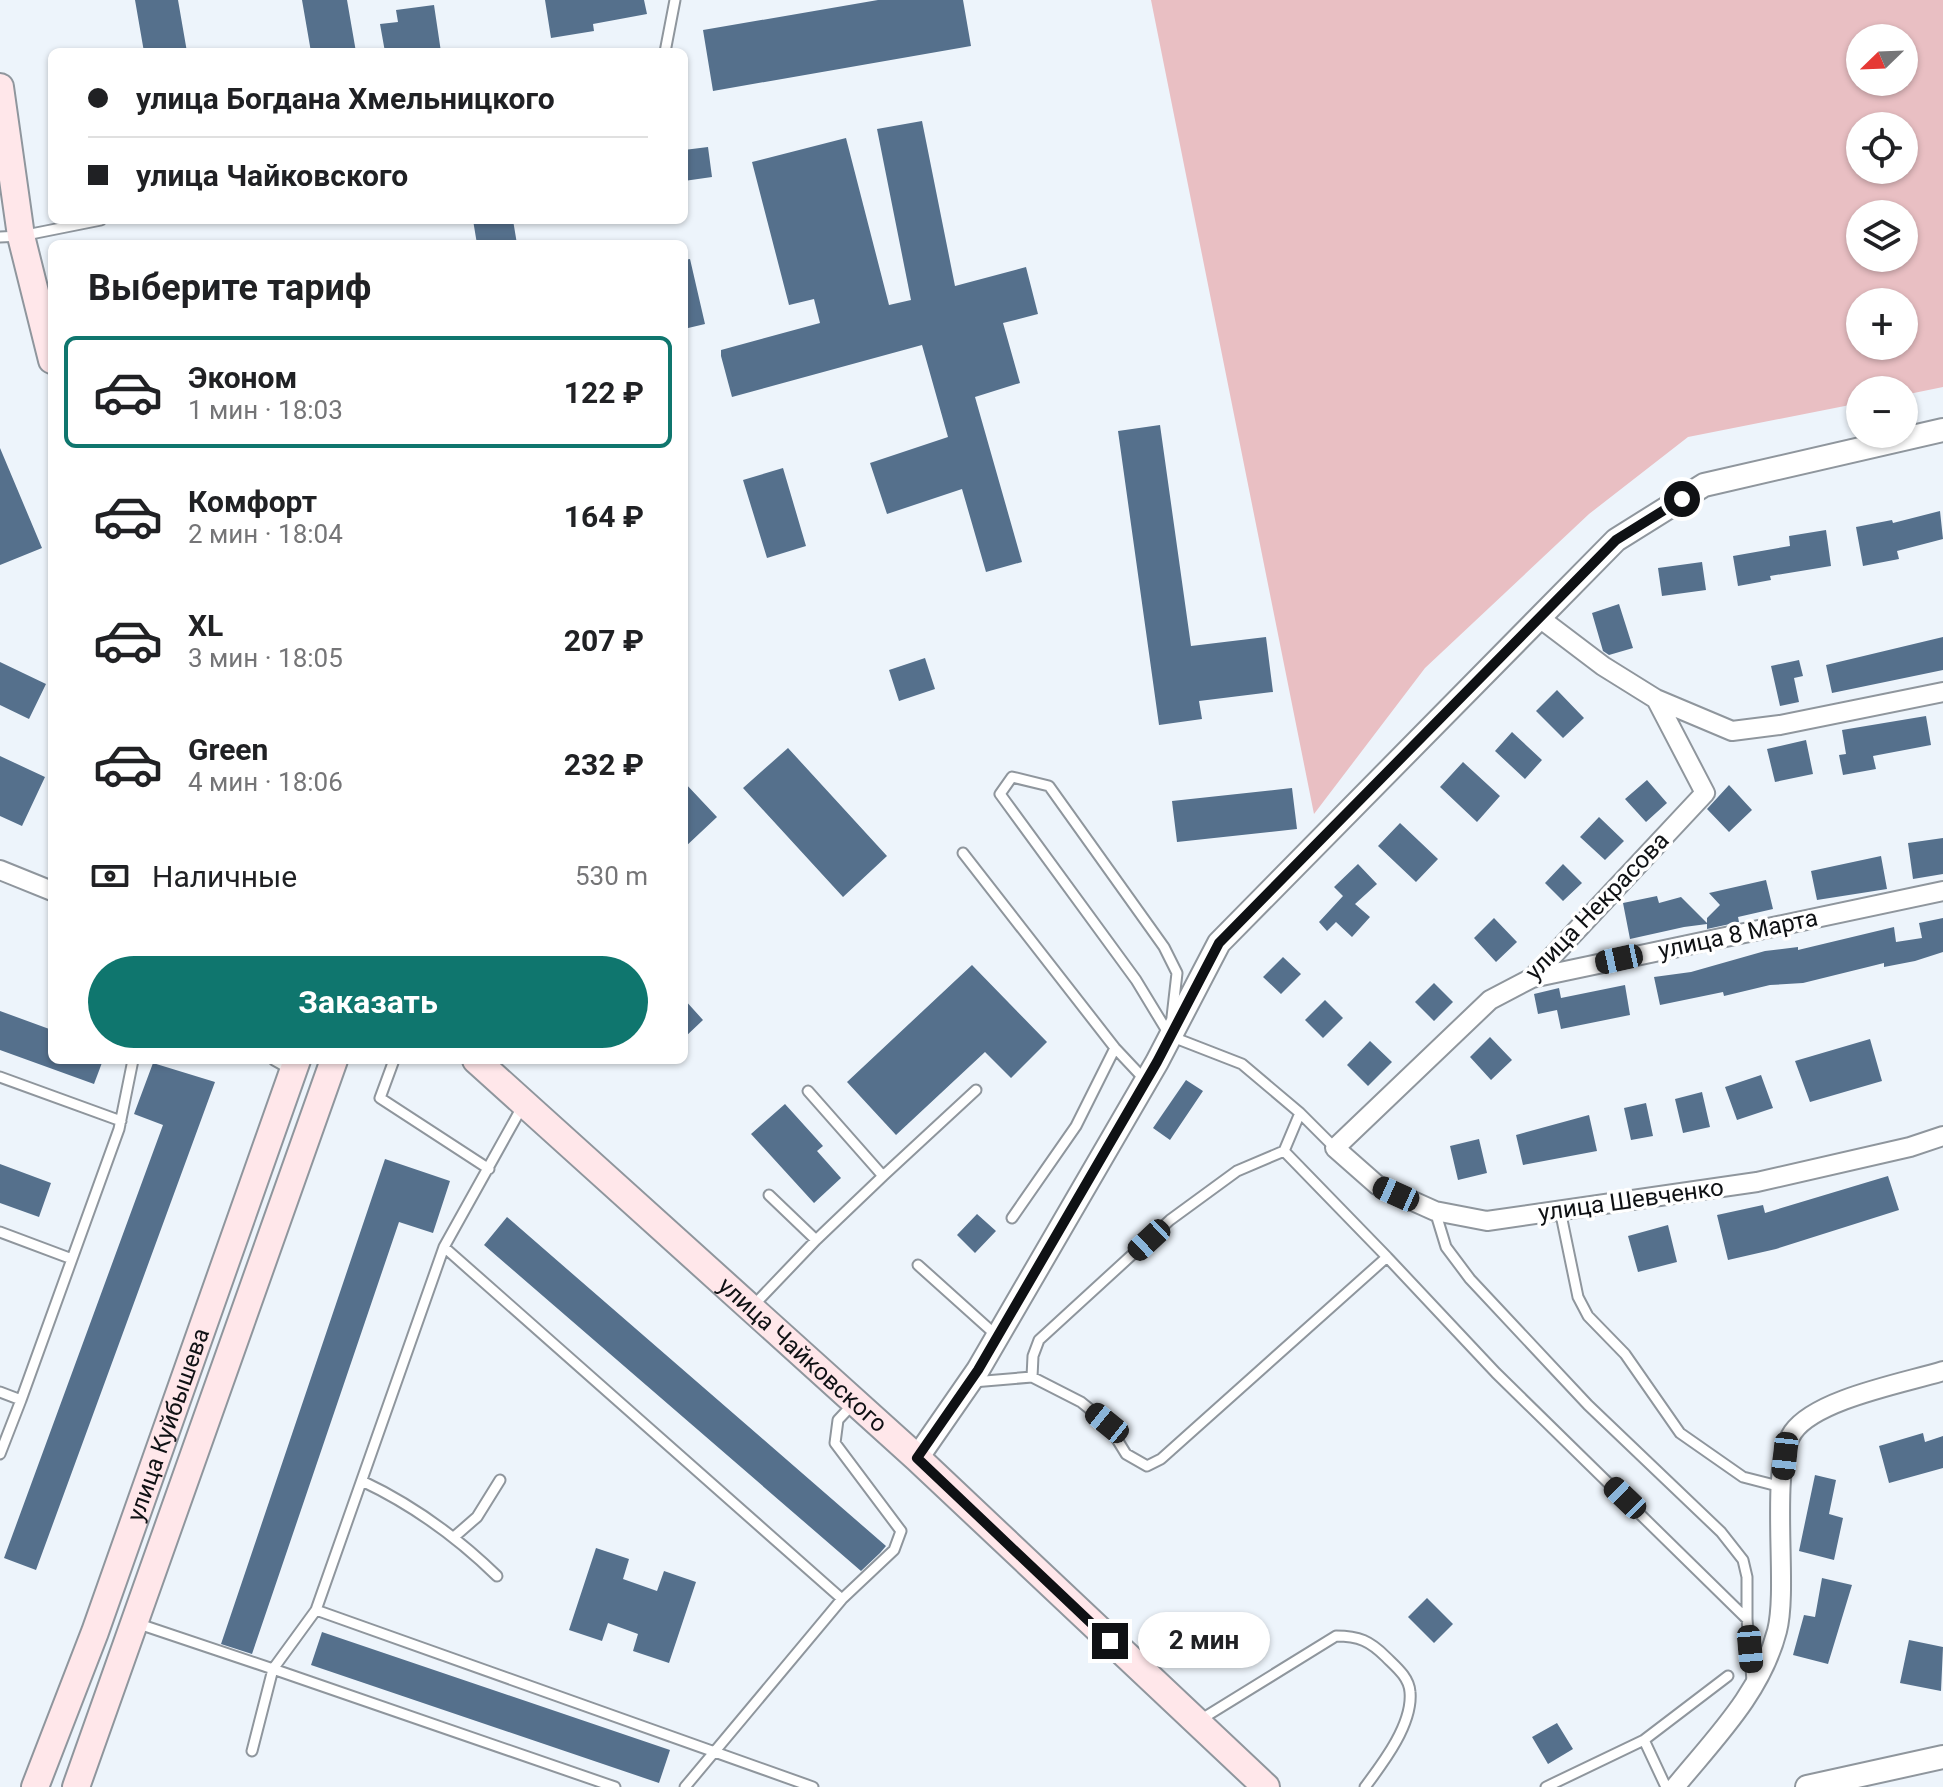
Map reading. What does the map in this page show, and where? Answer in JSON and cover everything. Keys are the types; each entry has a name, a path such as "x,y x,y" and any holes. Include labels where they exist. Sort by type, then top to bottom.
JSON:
{"main road":[{"path":"0,87 11,236 48,348"},
{"name":"улица Куйбышева","path":"35,1787 95,1632 288,1064"},
{"name":"улица Куйбышева","path":"76,1787 333,1064"},
{"name":"улица Чайковского","path":"480,1064 917,1458 1266,1787"}],"street":[{"path":"917,1458 970,1382 997,1336 1146,1081 1219,943 1616,540 1704,485 1943,430"},
{"path":"1541,619 1603,666 1656,699 1732,731 1780,725 1943,692"},
{"name":"улица Некрасова","path":"1335,1148 1490,1000 1532,978 1705,793 1656,699"},
{"path":"0,870 48,889"},
{"name":"улица 8 Марта","path":"1532,978 1943,891"},
{"name":"улица Шевченко","path":"1335,1148 1377,1185 1435,1211 1487,1221 1757,1182 1910,1147 1943,1136"},
{"path":"1675,1787 1751,1693 1778,1628 1782,1487 1793,1433 1818,1411 1943,1371"},
{"path":"1807,1787 1943,1757"}],"lane":[{"path":"666,48 675,0"},
{"path":"11,236 78,224"},
{"path":"1170,1036 1177,973 1164,947 1049,786 1012,777 1000,794 1136,980 1170,1036 1242,1064 1300,1113 1335,1148"},
{"path":"963,853 1115,1048 1146,1081"},
{"path":"1012,1218 1076,1126 1115,1048"},
{"path":"0,1454 121,1121 132,1064"},
{"path":"393,1064 380,1098 489,1169"},
{"path":"0,1077 121,1121"},
{"path":"750,1308 816,1240 976,1090"},
{"path":"808,1091 883,1176"},
{"path":"252,1751 273,1669 316,1610 444,1247 524,1104"},
{"path":"1032,1377 1033,1356 1039,1340 1170,1220 1237,1171 1284,1151 1300,1113"},
{"path":"1284,1151 1496,1373 1747,1619"},
{"path":"769,1195 816,1240"},
{"path":"1560,1210 1578,1297 1588,1316 1625,1354 1680,1433 1743,1477 1782,1487"},
{"path":"1435,1211 1446,1247 1470,1279 1588,1405 1721,1532 1743,1560 1747,1577 1751,1693"},
{"path":"0,1232 72,1259"},
{"path":"444,1247 842,1599"},
{"path":"970,1382 1032,1377 1081,1402 1107,1423 1126,1454 1147,1466 1161,1459 1387,1257"},
{"path":"918,1265 997,1336"},
{"path":"0,1392 21,1400"},
{"path":"685,1787 842,1599 894,1550 901,1531 835,1443 838,1420 854,1402"},
{"path":"454,1537 477,1517 500,1480"},
{"path":"362,1481 405,1502 454,1537 497,1576"},
{"path":"316,1610 813,1787"},
{"path":"135,1623 615,1787"},
{"path":"1196,1722 1336,1636 1355,1636 1370,1641 1404,1675 1410,1690 1409,1711 1382,1764 1365,1787"},
{"path":"1546,1787 1644,1740 1728,1676"},
{"path":"1644,1740 1666,1787"}],"shaded area":[{"path":"1151,0 1943,0 1943,387 1918,392 1918,376 1846,376 1846,406 1688,437 1589,514 1425,668 1314,814"}],"building":[{"path":"135,0 178,0 186,48 143,48"},
{"path":"302,0 347,0 355,48 310,48"},
{"path":"545,0 644,0 647,14 593,24 594,31 551,38"},
{"path":"878,0 963,0 971,46 713,91 703,30"},
{"path":"434,5 440,48 384,48 380,24 398,22 396,10"},
{"path":"922,121 955,286 1026,267 1038,314 1003,323 1020,383 975,397 1022,562 986,572 962,489 887,514 870,463 948,437 922,345 732,397 721,356 721,350 820,323 814,299 789,305 752,162 846,138 889,305 911,300 877,129"},
{"path":"708,147 712,177 688,180 688,150"},
{"path":"474,224 514,224 516,240 476,240"},
{"path":"688,259 705,324 688,328"},
{"path":"1160,425 1191,646 1266,637 1273,692 1199,701 1202,719 1159,725 1118,431"},
{"path":"0,448 42,548 0,565"},
{"path":"783,468 806,546 767,558 743,480"},
{"path":"1940,511 1943,539 1897,551 1899,559 1863,566 1856,527 1892,520 1893,523"},
{"path":"1826,530 1831,566 1770,576 1771,580 1738,586 1733,556 1790,546 1789,536"},
{"path":"1702,562 1706,590 1662,596 1658,568"},
{"path":"1619,604 1633,648 1609,655 1603,651 1592,613"},
{"path":"1943,637 1943,670 1832,693 1826,665"},
{"path":"925,658 935,689 899,701 889,670"},
{"path":"1799,660 1803,676 1794,678 1799,702 1780,706 1771,666"},
{"path":"0,662 46,684 29,719 0,705"},
{"path":"1557,690 1584,718 1563,738 1536,711"},
{"path":"1926,716 1931,745 1873,756 1876,769 1843,775 1839,755 1846,754 1842,730"},
{"path":"1512,732 1542,760 1525,779 1495,751"},
{"path":"1806,740 1813,774 1775,782 1767,749"},
{"path":"788,748 887,856 843,897 743,788"},
{"path":"0,756 45,777 22,826 0,816"},
{"path":"1463,762 1500,796 1477,822 1440,787"},
{"path":"1647,780 1667,803 1646,822 1625,799"},
{"path":"1729,785 1752,810 1729,832 1707,809"},
{"path":"688,786 717,817 688,844"},
{"path":"1292,788 1297,829 1177,842 1172,801"},
{"path":"1599,817 1624,841 1605,860 1580,837"},
{"path":"1400,823 1438,859 1416,882 1378,846"},
{"path":"1943,838 1943,874 1913,879 1908,843"},
{"path":"1881,856 1887,889 1817,900 1811,871"},
{"path":"1358,864 1377,884 1355,904 1370,917 1352,937 1336,922 1327,931 1319,922 1343,896 1334,887"},
{"path":"1563,864 1582,883 1563,901 1545,883"},
{"path":"1766,880 1773,909 1738,917 1739,922 1707,929 1707,924 1630,939 1623,903 1657,896 1659,903 1681,897 1707,923 1707,918 1720,905 1709,893"},
{"path":"1494,918 1517,942 1496,962 1474,938"},
{"path":"1943,918 1943,952 1915,961 1884,967 1884,963 1803,983 1770,985 1724,996 1723,992 1660,1005 1654,977 1691,972 1765,951 1798,947 1798,950 1894,927 1896,942 1922,938 1919,923"},
{"path":"1283,957 1301,974 1281,994 1263,977"},
{"path":"972,965 1047,1042 1011,1078 985,1052 896,1135 847,1082"},
{"path":"1434,983 1453,1002 1434,1021 1415,1002"},
{"path":"1625,985 1630,1015 1561,1029 1557,1010 1538,1014 1534,994 1559,988 1561,998"},
{"path":"1325,1000 1343,1018 1323,1038 1305,1020"},
{"path":"688,1003 703,1020 688,1034"},
{"path":"0,1011 48,1029 48,1064 102,1064 94,1084 0,1050"},
{"path":"1490,1037 1512,1060 1491,1080 1470,1057"},
{"path":"1870,1039 1882,1081 1810,1102 1795,1061"},
{"path":"1370,1041 1392,1062 1368,1086 1347,1065"},
{"path":"153,1064 215,1082 36,1570 4,1558 163,1125 134,1114"},
{"path":"1761,1075 1773,1108 1737,1120 1725,1087"},
{"path":"1186,1080 1203,1091 1170,1140 1153,1128"},
{"path":"1702,1092 1710,1127 1683,1133 1675,1099"},
{"path":"1646,1103 1653,1136 1631,1140 1624,1108"},
{"path":"785,1104 823,1146 817,1151 841,1178 814,1203 751,1134"},
{"path":"1589,1115 1597,1151 1523,1165 1516,1135"},
{"path":"1479,1139 1487,1173 1458,1180 1450,1146"},
{"path":"385,1159 450,1181 433,1233 399,1222 252,1654 221,1644"},
{"path":"0,1164 51,1183 39,1217 0,1203"},
{"path":"1888,1176 1899,1210 1776,1249 1728,1260 1717,1215 1763,1205 1765,1213"},
{"path":"977,1214 996,1231 975,1253 957,1235"},
{"path":"507,1217 886,1546 880,1553 861,1571 484,1245"},
{"path":"1668,1225 1677,1262 1638,1272 1628,1236"},
{"path":"1923,1433 1925,1442 1943,1436 1943,1468 1889,1483 1879,1446"},
{"path":"1815,1475 1836,1480 1829,1514 1843,1518 1834,1560 1799,1551"},
{"path":"596,1548 629,1559 623,1579 657,1591 664,1571 696,1582 669,1663 633,1651 638,1634 608,1623 602,1641 569,1630"},
{"path":"1822,1578 1852,1585 1828,1664 1793,1655 1804,1615 1815,1617"},
{"path":"1427,1598 1453,1624 1434,1643 1408,1617"},
{"path":"322,1632 670,1750 659,1783 311,1665"},
{"path":"1909,1640 1943,1647 1941,1691 1900,1683"},
{"path":"1557,1723 1573,1749 1548,1764 1532,1737"}],"route":[{"path":"1110,1641 917,1458 978,1370 1157,1062 1219,943 1616,540 1682,499"}]}
